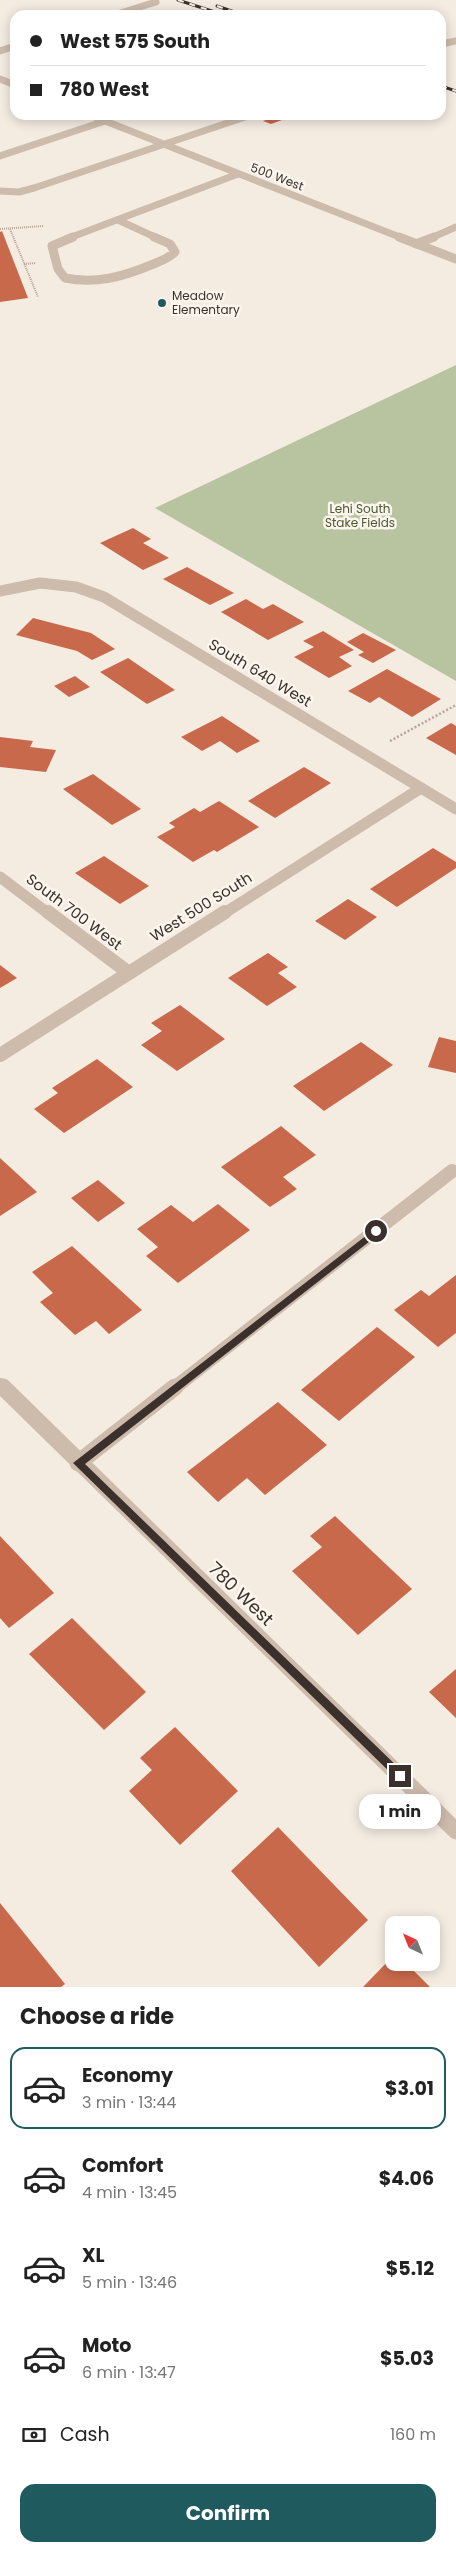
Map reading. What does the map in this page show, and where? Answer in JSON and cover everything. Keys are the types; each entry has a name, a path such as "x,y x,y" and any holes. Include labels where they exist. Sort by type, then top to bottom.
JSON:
{"street":[{"path":"130,10 156,2"},
{"path":"0,190 19,192 167,146 237,120"},
{"path":"0,156 105,121"},
{"name":"500 West","path":"105,121 456,260"},
{"path":"118,220 170,244 175,252 170,257 115,279 98,282 79,282 65,278 58,269 52,246 118,220 238,174"},
{"path":"416,244 456,227"},
{"name":"South 640 West","path":"0,591 40,583 76,588 104,596 456,809"},
{"name":"West 500 South","path":"0,1055 421,788"},
{"name":"South 700 West","path":"0,877 128,973"},
{"path":"78,1463 452,1172"},
{"name":"780 West","path":"0,1385 456,1831"}],"path":[{"path":"0,229 44,226"},
{"path":"10,229 38,297"},
{"path":"24,264 38,263"},
{"path":"390,741 456,705"}],"green space":[{"name":"Lehi South Stake Fields","path":"456,365 456,681 155,508"}],"building":[{"path":"266,120 282,120 271,124 263,121"},
{"path":"2,231 28,298 0,302 0,232"},
{"path":"133,528 151,539 143,543 169,558 143,570 100,543"},
{"path":"187,567 234,593 210,605 163,579"},
{"path":"246,599 263,609 273,604 304,622 268,640 221,612"},
{"path":"33,618 91,633 115,649 92,660 77,651 16,635"},
{"path":"323,631 354,650 339,657 352,666 329,678 294,657 314,647 303,641"},
{"path":"363,633 396,650 373,663 358,655 364,652 347,642"},
{"path":"128,658 175,690 147,704 100,672"},
{"path":"387,669 441,699 412,717 379,697 370,703 348,691"},
{"path":"75,676 90,687 69,697 54,686"},
{"path":"222,716 260,741 237,753 220,741 202,751 181,737"},
{"path":"451,723 456,726 456,755 426,738"},
{"path":"0,737 33,741 30,747 56,750 46,772 0,767"},
{"path":"304,767 331,783 275,818 248,801"},
{"path":"93,774 141,809 112,825 63,789"},
{"path":"219,801 259,827 217,852 214,850 193,862 157,837 175,827 169,823 194,808 200,812"},
{"path":"433,848 456,862 456,868 397,907 370,889"},
{"path":"104,856 149,886 120,904 75,873"},
{"path":"348,899 377,917 345,940 315,921"},
{"path":"268,953 288,967 278,973 297,987 267,1006 228,978"},
{"path":"0,965 17,978 0,988"},
{"path":"180,1005 225,1039 177,1071 141,1045 162,1031 151,1023"},
{"path":"439,1037 456,1041 456,1073 428,1067"},
{"path":"361,1042 393,1065 324,1111 293,1086"},
{"path":"97,1059 133,1087 64,1133 34,1109 58,1093 52,1088"},
{"path":"281,1126 316,1155 283,1177 297,1189 270,1207 221,1167"},
{"path":"0,1158 37,1192 0,1216"},
{"path":"98,1180 125,1203 98,1222 71,1198"},
{"path":"218,1204 250,1230 178,1283 146,1256 158,1247 137,1229 171,1205 193,1222"},
{"path":"72,1246 142,1310 109,1334 96,1321 75,1335 40,1302 53,1293 32,1272"},
{"path":"456,1275 456,1333 438,1347 394,1310 421,1290 429,1296"},
{"path":"377,1327 415,1357 339,1421 301,1390"},
{"path":"278,1402 327,1445 265,1495 247,1478 218,1502 187,1472"},
{"path":"335,1516 412,1589 358,1635 292,1571 322,1547 310,1536"},
{"path":"0,1536 54,1593 9,1628 0,1618"},
{"path":"72,1618 146,1692 104,1730 29,1654"},
{"path":"456,1669 456,1718 429,1692"},
{"path":"175,1727 238,1791 180,1845 129,1791 152,1770 140,1758"},
{"path":"278,1827 368,1920 319,1967 231,1871"},
{"path":"0,1903 65,1984 61,1987 0,1987"},
{"path":"385,1964 385,1971 414,1971 430,1987 363,1987"}],"railway":[{"path":"178,0 209,10"},
{"path":"217,6 229,10"},
{"path":"446,88 456,91"}],"place":[{"name":"Meadow Elementary","path":"162,303"}],"route":[{"path":"376,1231 78,1463 400,1776"}]}
